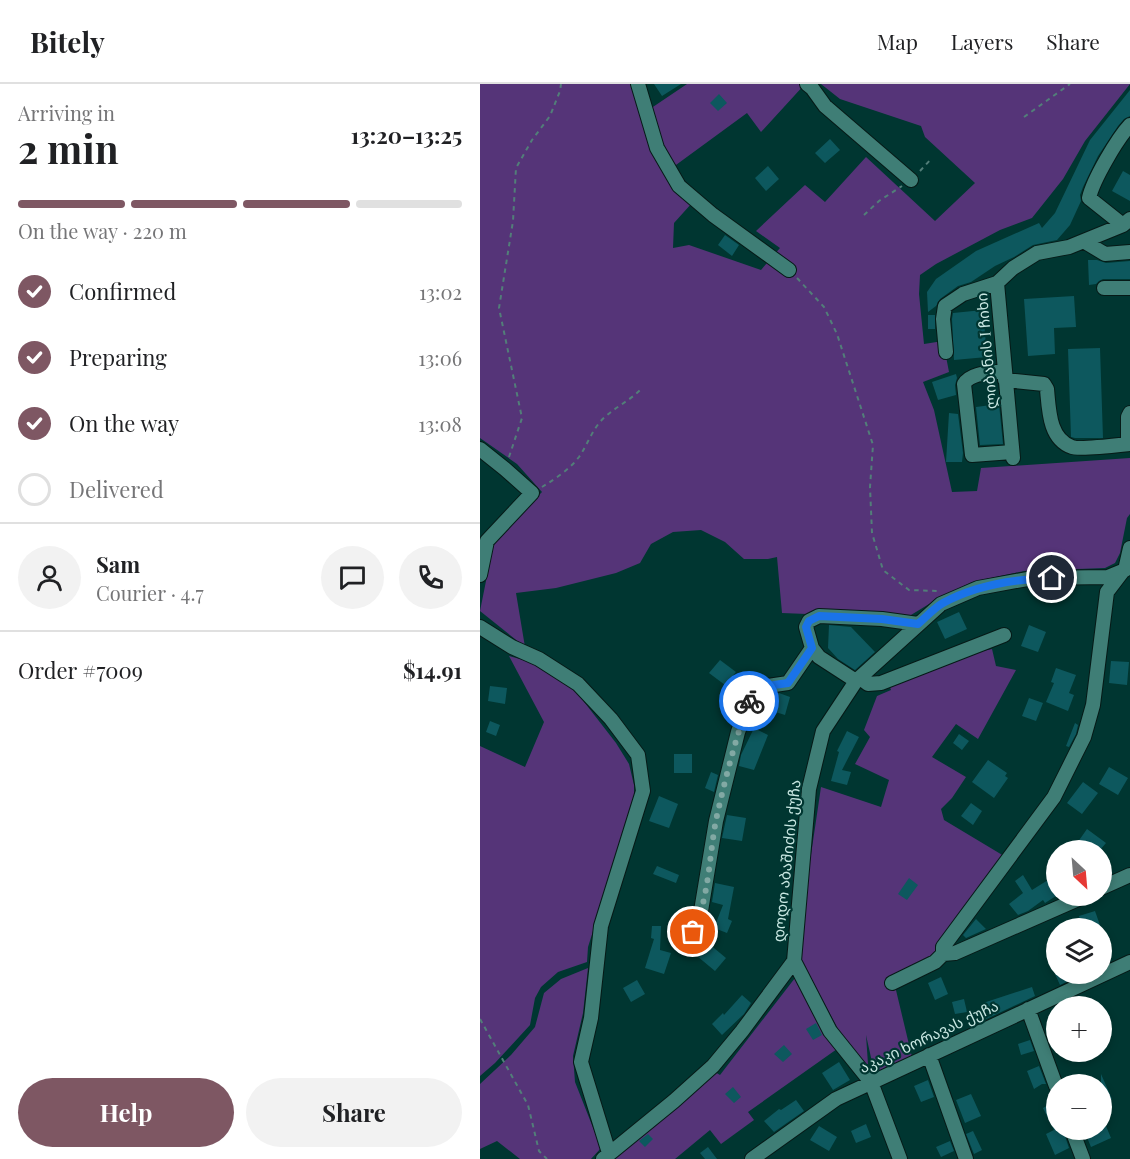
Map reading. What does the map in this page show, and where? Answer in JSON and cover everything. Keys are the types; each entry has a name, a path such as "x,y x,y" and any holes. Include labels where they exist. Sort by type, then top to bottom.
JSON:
{"street":[{"path":"638,84 657,148 679,186 713,215 789,270"},
{"path":"807,84 825,106 911,180"},
{"path":"1126,222 1089,198 1092,188 1123,133 1130,125"},
{"name":"ლიბანის I ჩიხი","path":"1005,376 975,376 967,379 964,384 971,453 975,456 1012,455 998,283 1013,268 1037,253 1085,242 1126,222"},
{"path":"1085,242 1105,254 1130,252"},
{"path":"946,352 943,320 945,306 963,294 998,283"},
{"path":"1104,288 1130,288"},
{"path":"1005,376 1044,384 1047,389 1053,430 1064,442 1074,448 1129,444 1128,417 1130,413"},
{"path":"480,449 532,493 487,541 480,575"},
{"path":"944,954 943,947 1054,797 1084,737 1093,705 1107,592 1125,570 1130,548"},
{"name":"დოდო აბაშიძის ქუჩა","path":"606,1156 713,1066 794,962 809,789 823,731 858,680 941,604 978,588 1033,578 1108,577 1125,570"},
{"path":"918,624 882,619 819,616 809,621 806,627 812,648 819,657 868,684 881,683 1004,635"},
{"path":"480,627 512,647 539,659 578,684 611,719 638,755 643,791 601,926 591,1018 581,1062 606,1156"},
{"path":"686,948 700,917 716,820 738,732 754,688 788,683 812,648"},
{"path":"1112,883 1130,875"},
{"path":"892,983 935,962 944,954 955,953 1062,906"},
{"path":"794,962 830,1031 871,1082 900,1159"},
{"name":"აკაკი ხორავას ქუჩა","path":"752,1159 836,1099 1130,962"},
{"path":"1028,1010 1052,1074"},
{"path":"928,1055 966,1159"},
{"path":"1076,1140 1083,1159"}],"path":[{"path":"505,469 522,418 499,308 513,221 516,168 532,140 550,116 561,84"},
{"path":"1024,117 1070,84"},
{"path":"864,215 879,201 911,180 932,158"},
{"path":"789,270 824,307 837,334 873,445 870,487 872,533 883,570 909,590 944,591"},
{"path":"532,493 567,469 579,457 603,418 642,388"},
{"path":"480,1019 528,1106 539,1151 547,1159"}],"shaded area":[{"path":"480,84 631,84 641,115 687,84 805,84 761,132 747,113 665,173 692,203 674,223 673,248 689,245 761,270 780,248 756,231 805,185 825,202 866,157 935,221 975,183 925,137 921,126 840,99 821,84 1130,84 1085,141 1063,179 1032,218 1000,230 936,264 920,275 919,294 924,344 943,341 949,372 923,382 934,410 952,492 977,491 981,468 1130,458 1130,514 1127,518 1120,553 1115,563 1105,568 1024,571 972,582 906,618 782,613 777,557 744,559 725,542 701,530 673,532 651,544 640,563 616,573 556,588 516,593 525,647 480,611 494,541 542,492 517,464 480,438"},
{"path":"992,649 996,666 1016,670 978,739 956,724 932,757 966,777 952,798 941,809 944,820 1004,856 937,944 939,964 895,986 912,1057 879,1073 872,1062 866,1035 868,1064 865,1066 838,1029 801,959 804,902 821,787 881,807 889,780 855,764 870,737 864,730 877,696 891,690 889,684 968,654"},
{"path":"509,656 538,664 571,685 616,743 629,764 634,785 634,801 588,947 587,962 558,972 541,987 535,998 530,1025 480,1076 480,746 525,767 544,722"},
{"path":"588,968 583,1013 573,1056 575,1082 601,1148 591,1159 520,1159 497,1141 480,1149 480,1084 511,1055 535,1027 544,993 561,979"},
{"path":"795,978 827,1037 837,1049 748,1112 754,1120 721,1144 710,1130 675,1159 612,1159 715,1072 720,1075"}],"building":[{"path":"654,84 681,84 662,96"},
{"path":"1130,90 1130,116 1118,126 1098,156 1083,187 1080,195 1081,201 1070,225 1057,240 1033,245 971,282 958,286 940,299 936,306 928,312 927,292 936,279 976,251 1039,223 1042,228 1055,213 1090,140"},
{"path":"719,94 727,103 718,111 710,103"},
{"path":"830,139 840,150 825,163 815,153"},
{"path":"768,166 779,179 766,191 755,178"},
{"path":"1123,171 1130,175 1130,201 1112,191"},
{"path":"725,235 739,245 732,256 718,245"},
{"path":"1088,260 1106,263 1130,261 1130,279 1103,279 1096,284 1089,285"},
{"path":"1074,296 1076,327 1054,328 1055,354 1028,356 1024,299"},
{"path":"983,310 987,357 954,360 953,313"},
{"path":"928,315 935,315 935,329 928,329"},
{"path":"1100,348 1103,438 1071,437 1068,349"},
{"path":"956,374 956,395 938,400 932,382"},
{"path":"999,404 1003,444 980,445 976,407"},
{"path":"949,413 958,414 962,462 946,462"},
{"path":"959,612 967,629 945,639 937,622"},
{"path":"829,625 851,627 875,652 855,670 838,659 828,648"},
{"path":"1029,625 1046,632 1038,652 1021,646"},
{"path":"720,660 736,672 725,685 709,673"},
{"path":"1111,661 1129,662 1127,685 1109,683"},
{"path":"1056,668 1076,675 1069,693 1074,695 1068,711 1046,702 1054,683 1051,682"},
{"path":"490,686 507,688 505,704 488,701"},
{"path":"779,693 790,697 785,715 769,710 773,694"},
{"path":"1029,698 1043,703 1036,721 1022,716"},
{"path":"490,721 500,725 496,736 486,732"},
{"path":"1075,723 1078,725 1076,734 1069,747 1066,746"},
{"path":"754,728 768,735 754,770 739,766 741,755"},
{"path":"847,731 859,737 842,770 851,772 847,785 831,781 839,752 837,751"},
{"path":"959,734 969,741 962,750 953,743"},
{"path":"674,754 692,754 692,773 674,773"},
{"path":"988,760 1007,773 1005,776 1008,778 994,798 972,782"},
{"path":"1109,767 1128,778 1118,795 1099,784"},
{"path":"711,772 718,775 714,792 705,788"},
{"path":"1083,782 1098,793 1082,814 1067,803"},
{"path":"659,796 678,804 669,828 649,821"},
{"path":"971,803 982,811 973,825 961,816"},
{"path":"727,815 746,818 742,841 722,838"},
{"path":"1087,829 1102,840 1079,840"},
{"path":"657,866 679,875 676,883 653,874"},
{"path":"1023,875 1032,890 1046,881 1046,902 1043,900 1018,915 1009,904 1023,893 1015,881"},
{"path":"909,878 918,885 907,900 898,894"},
{"path":"715,883 734,887 728,919 732,921 727,933 714,928 723,905 712,902"},
{"path":"1095,911 1097,918 1080,918 1079,916"},
{"path":"976,919 986,929 966,938 963,935"},
{"path":"652,926 661,926 660,950 671,953 664,974 645,968 654,939 651,938"},
{"path":"708,943 726,958 715,971 697,956"},
{"path":"941,977 948,994 935,1000 928,983"},
{"path":"637,980 645,994 631,1002 623,988"},
{"path":"1032,987 1035,996 984,1020 980,1004"},
{"path":"742,995 751,1003 744,1014 722,1035 712,1024 723,1013 724,1015"},
{"path":"964,999 967,1012 955,1014 952,1002"},
{"path":"816,1023 822,1035 813,1040 806,1029"},
{"path":"1030,1040 1034,1051 1021,1055 1018,1044"},
{"path":"784,1045 792,1054 783,1062 774,1054"},
{"path":"839,1062 850,1080 833,1090 822,1073"},
{"path":"1039,1066 1046,1084 1034,1089 1027,1071"},
{"path":"928,1080 934,1097 921,1102 914,1086"},
{"path":"733,1087 741,1097 734,1103 725,1094"},
{"path":"971,1094 981,1116 965,1123 956,1100"},
{"path":"796,1100 804,1111 774,1132 764,1121 779,1109 781,1110"},
{"path":"866,1124 871,1137 856,1143 851,1131"},
{"path":"819,1126 837,1137 829,1151 810,1140"},
{"path":"973,1131 982,1150 974,1154 966,1134"},
{"path":"648,1134 653,1139 645,1147 639,1141"},
{"path":"1049,1140 1066,1140 1069,1148 1055,1155"},
{"path":"1088,1140 1107,1140 1091,1147"},
{"path":"950,1141 954,1151 941,1157 936,1147"},
{"path":"708,1147 717,1159 705,1159 700,1153"}],"way so far":[{"path":"693,932 700,917 716,820 738,732 749,701"}],"route":[{"path":"749,701 754,688 788,683 812,648 806,627 809,621 819,616 882,619 918,624 941,604 978,588 1033,578 1052,578"}]}
